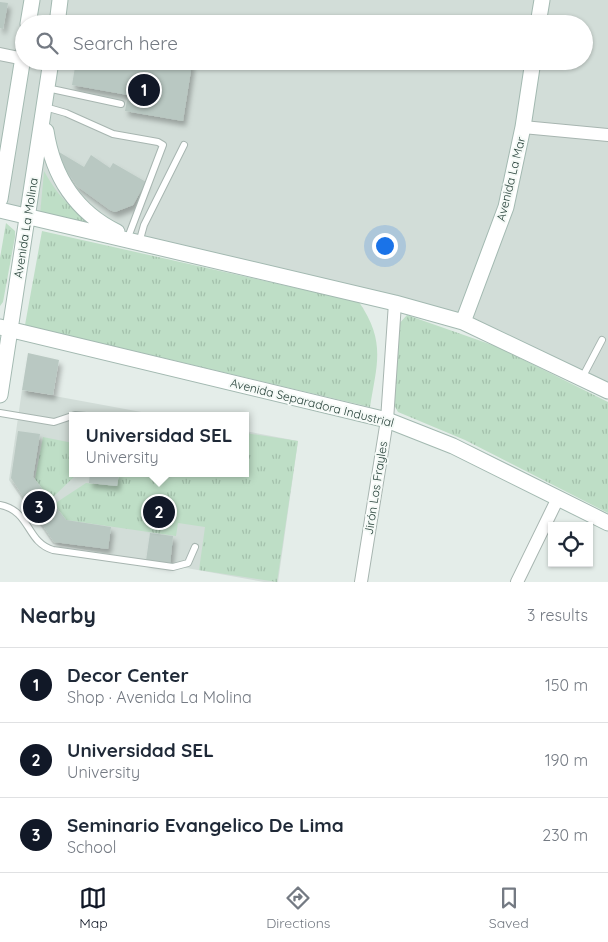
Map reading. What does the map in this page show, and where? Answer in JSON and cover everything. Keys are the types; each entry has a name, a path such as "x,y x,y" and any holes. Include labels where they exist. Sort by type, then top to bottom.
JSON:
{"main road":[{"path":"30,15 32,0"},
{"path":"58,15 60,0"},
{"path":"540,15 542,0"},
{"path":"0,198 15,99 23,70"},
{"name":"Avenida La Molina","path":"0,395 5,328 28,216 50,70"},
{"name":"Avenida La Mar","path":"463,322 506,207 524,127 532,70"},
{"path":"0,130 15,99"},
{"path":"44,107 49,152 66,189 80,206 95,219 131,240"},
{"path":"0,210 396,303 463,322 608,391"},
{"name":"Avenida Separadora Industrial","path":"5,328 387,420 453,446 608,523"}],"street":[{"path":"0,54 15,56"},
{"path":"524,127 608,135"},
{"name":"Jirón Los Frayles","path":"361,582 387,420 396,303"},
{"path":"517,582 558,498"}],"lane":[{"path":"47,88 121,104"},
{"path":"44,107 66,113 113,134 158,142 163,145 131,240"},
{"path":"131,240 144,225 184,145"},
{"path":"582,378 602,340"},
{"path":"0,413 54,422 69,417"},
{"path":"0,505 17,511 38,542 44,548 53,550 173,567 188,563 196,547"}],"shaded area":[{"path":"0,0 608,0 608,386 457,313 0,204"},
{"path":"22,390 141,412 69,412 69,477 249,477 249,432 298,441 278,582 264,582 53,544 9,480"}],"green space":[{"path":"44,171 68,204 101,229 40,215"},
{"path":"6,223 15,231 15,237 3,302 0,306 0,258"},
{"path":"42,231 359,302 368,316 376,341 377,365 370,407 25,325"},
{"path":"407,315 498,347 608,402 608,513 465,440 398,412 390,398 396,327"},
{"path":"249,434 298,441 277,582 199,570 205,527 178,523 176,536 66,520 54,504 86,483 117,486 118,477 249,477"},
{"path":"43,437 69,442 69,477 74,477 50,500 35,479"}],"building":[{"path":"0,2 8,3 3,29 0,28"},
{"path":"74,70 191,70 183,121 125,111 128,95 72,85"},
{"path":"59,152 84,167 91,155 110,168 113,163 146,182 133,205 115,212 77,186 64,167"},
{"path":"28,353 59,360 53,395 22,390"},
{"path":"18,431 40,434 33,477 66,520 111,527 108,549 54,542 11,478"},
{"path":"90,477 118,477 117,486 89,483"},
{"path":"150,533 173,536 170,565 146,561"}],"place":[{"name":"Decor Center","path":"144,90"},
{"name":"Seminario Evangelico De Lima","path":"39,507"},
{"name":"Universidad SEL","path":"159,512"}]}
